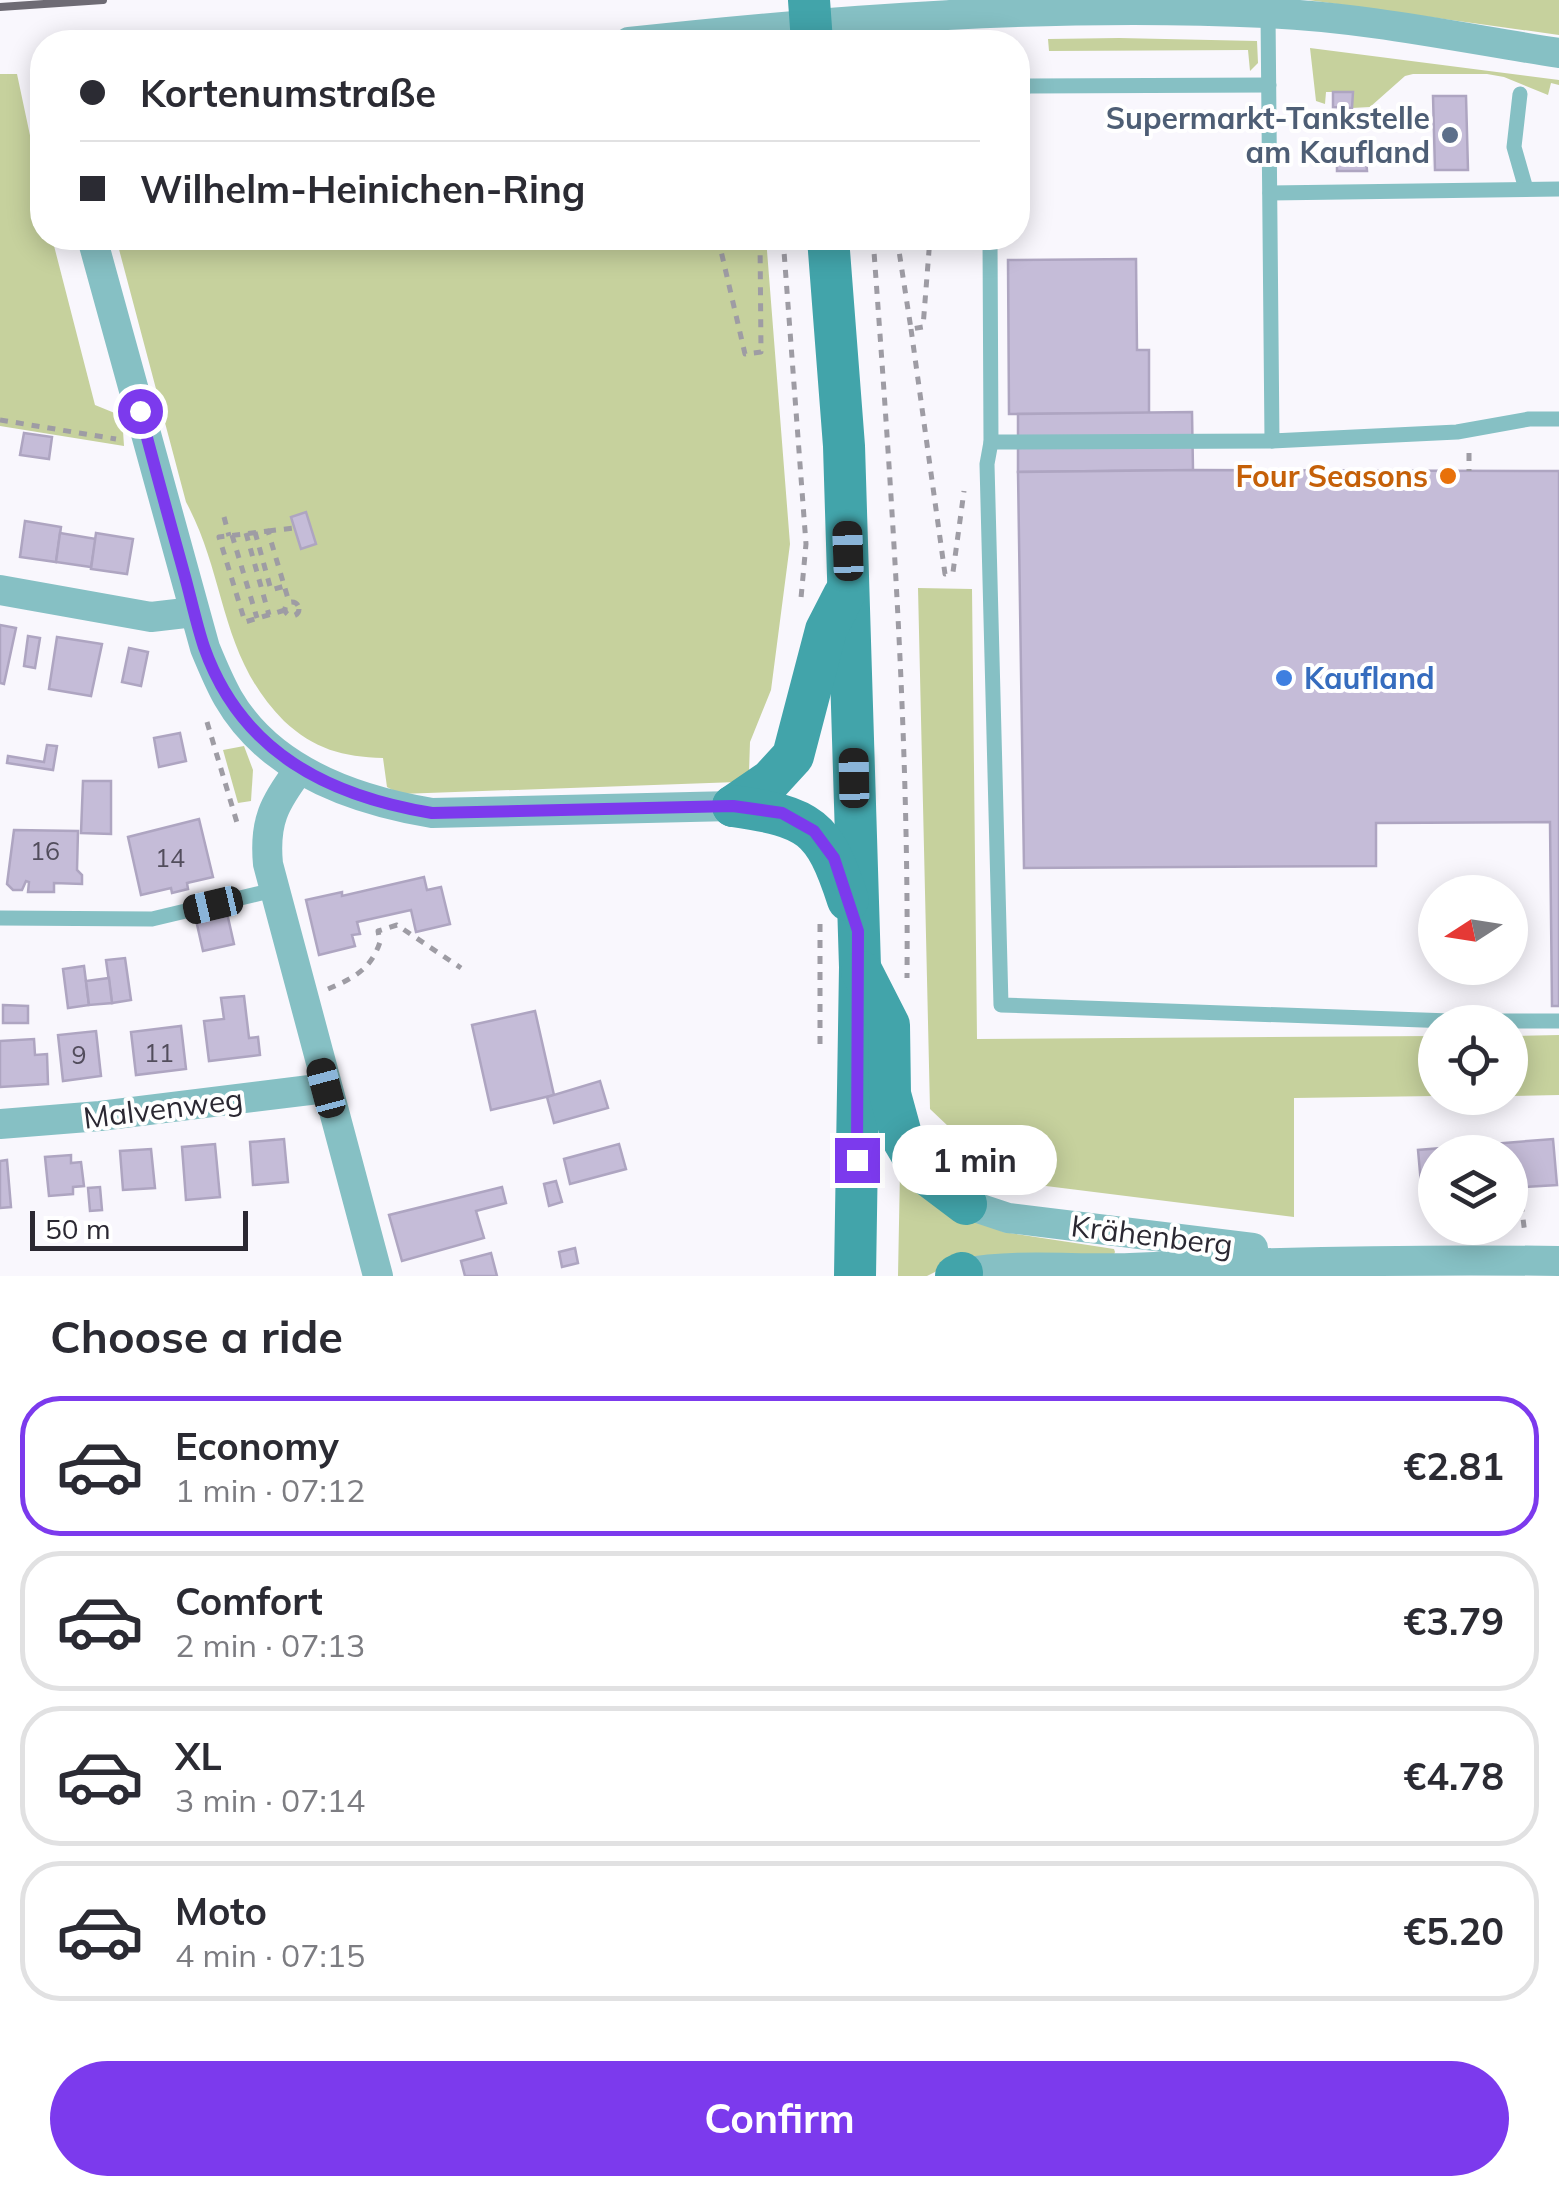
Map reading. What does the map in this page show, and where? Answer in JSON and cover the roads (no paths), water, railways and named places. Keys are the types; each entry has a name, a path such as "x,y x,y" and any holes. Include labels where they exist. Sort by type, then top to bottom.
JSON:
{"main road":[{"path":"809,0 811,30"},
{"path":"829,250 844,446 859,949 855,1276"},
{"path":"733,806 770,780 793,756 826,630 849,586"},
{"path":"733,806 782,813 814,831 834,858 859,949 889,1025 890,1094 902,1138 922,1170 966,1204"}],"street":[{"path":"766,30 949,14 1116,10 1268,13 1343,20 1559,53"},
{"path":"95,250 204,648 229,700 253,730 299,770 351,795 432,813 733,806"},
{"path":"0,590 151,617 194,612"},
{"path":"299,770 278,798 265,834 274,890 378,1276"},
{"name":"Malvenweg","path":"0,1124 100,1116 326,1088"},
{"name":"Krähenberg","path":"966,1204 1008,1218 1340,1259"},
{"name":"Krähenberg","path":"959,1275 1006,1266 1120,1268 1340,1259 1559,1261"}],"lane":[{"path":"1268,13 1272,442"},
{"path":"1030,86 1269,85"},
{"path":"1520,94 1514,147 1526,190"},
{"path":"1270,192 1559,190"},
{"path":"990,250 988,464 1001,1005 1450,1021 1559,1021"},
{"path":"991,442 1272,442 1457,432 1529,419 1559,419"},
{"path":"0,918 152,919 274,890"}],"railway":[{"path":"0,7 103,0"}],"place":[{"name":"Supermarkt-Tankstelle am Kaufland","path":"1450,135"},
{"name":"Four Seasons","path":"1448,476"},
{"name":"Kaufland","path":"1284,678"}]}
